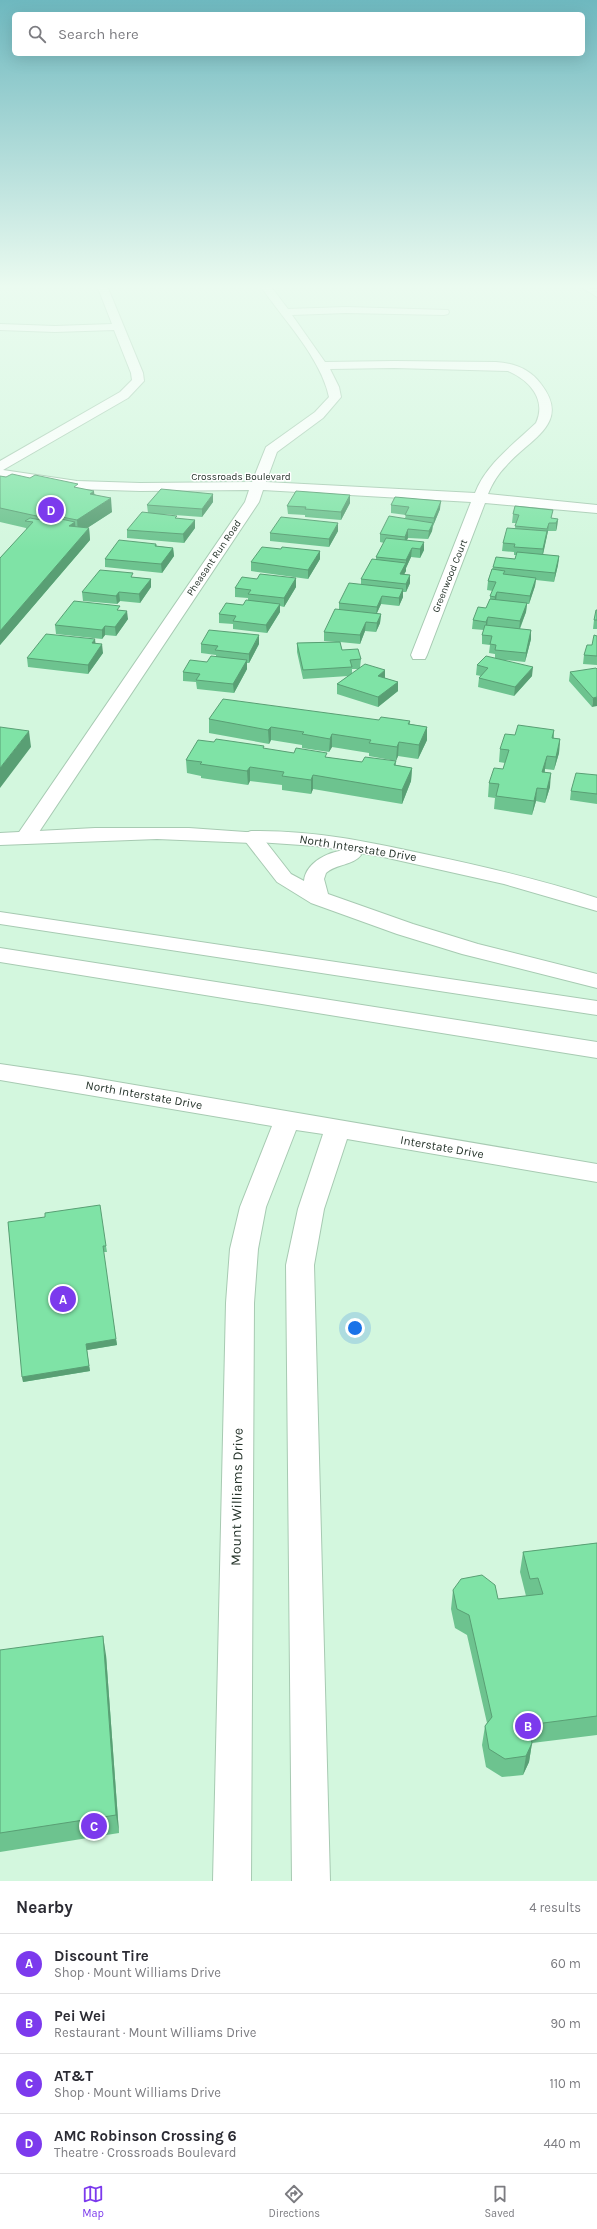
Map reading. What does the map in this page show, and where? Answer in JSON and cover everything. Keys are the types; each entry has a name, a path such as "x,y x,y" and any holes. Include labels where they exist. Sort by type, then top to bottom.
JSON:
{"main road":[{"path":"1,467 124,395 138,381 137,376"},
{"name":"Pheasant Run Road","path":"25,838 252,502 271,450 319,415 332,403 335,397 334,386 328,376"},
{"name":"Greenwood Court","path":"419,655 485,485 501,463 535,433 547,417 547,405 542,393 524,376"},
{"name":"Crossroads Boulevard","path":"1,467 48,482 99,486 259,481 481,498 597,509"},
{"name":"North Interstate Drive","path":"0,839 137,832 252,837 280,836 374,849 464,868 516,880 597,905"},
{"path":"252,837 275,869 284,878 319,898 405,929 597,981"},
{"name":"North Interstate Drive","path":"252,837 277,845 464,868"},
{"path":"319,898 313,880 315,872 329,861 351,855"},
{"path":"0,918 597,1008"},
{"path":"0,955 597,1050"},
{"name":"North Interstate Drive","path":"0,1072 82,1084 288,1120"},
{"name":"Interstate Drive","path":"288,1120 597,1173"},
{"name":"Mount Williams Drive","path":"232,1881 240,1303 244,1249 253,1207 288,1120"},
{"path":"312,1881 300,1265 311,1209 337,1129"}],"building":[{"path":"12,474 30,478 35,475 78,484 74,487 94,491 90,494 111,498 77,520 47,514 41,517 0,508 0,476 6,477"},
{"path":"161,489 213,494 202,509 147,505"},
{"path":"296,491 350,495 341,512 287,506"},
{"path":"395,497 441,501 434,518 405,515 409,507 391,505"},
{"path":"515,506 553,510 551,518 558,519 556,523 549,523 547,529 515,526 519,515 513,514"},
{"path":"142,512 177,516 175,518 195,520 183,534 127,530"},
{"path":"47,516 75,522 69,526 89,528 0,631 0,558 33,522 25,521 30,518 41,520"},
{"path":"389,516 433,523 429,531 408,529 405,537 380,534"},
{"path":"281,517 338,523 329,539 270,533"},
{"path":"507,528 547,531 543,549 514,547 515,544 503,543"},
{"path":"386,538 424,542 420,549 412,548 406,560 376,557"},
{"path":"119,540 156,544 155,546 173,548 161,564 105,559"},
{"path":"262,547 281,549 282,547 320,551 308,570 251,562"},
{"path":"517,552 559,556 555,573 493,567 496,557 515,559"},
{"path":"372,559 406,563 400,574 410,575 406,584 361,579"},
{"path":"492,569 505,571 503,574 536,578 530,596 497,592 495,597 490,596 496,582 488,581"},
{"path":"100,570 133,573 131,577 151,579 139,594 119,592 116,596 82,592"},
{"path":"260,574 296,578 284,598 248,594 251,590 235,588 242,577 257,579"},
{"path":"349,583 403,589 399,598 382,596 377,607 339,603"},
{"path":"490,599 527,603 520,621 488,617 486,622 473,620 478,607 486,608"},
{"path":"246,600 280,604 266,625 233,621 236,616 219,614 226,603 243,605"},
{"path":"74,601 120,606 117,610 127,611 115,627 105,626 102,630 55,625"},
{"path":"335,609 381,614 377,623 366,622 360,635 324,632"},
{"path":"596,610 597,620 594,620"},
{"path":"485,625 531,630 526,653 495,650 496,645 490,644 492,636 482,635"},
{"path":"209,630 259,635 249,654 215,650 218,646 201,644"},
{"path":"46,634 95,639 92,643 102,644 88,665 27,658"},
{"path":"594,635 597,636 597,656 584,655 587,645 592,645"},
{"path":"340,642 342,650 358,649 361,659 350,660 352,667 303,670 297,643"},
{"path":"211,656 247,660 233,684 196,680 200,674 183,672 190,660 207,662"},
{"path":"486,656 533,667 515,687 479,678 488,668 477,665"},
{"path":"365,664 385,670 378,676 398,682 378,697 337,684"},
{"path":"596,668 597,697 593,698 570,672"},
{"path":"223,699 379,720 381,717 410,721 408,724 427,727 419,745 399,742 397,747 369,743 371,740 332,734 330,739 302,734 304,732 271,727 268,730 209,719"},
{"path":"518,725 554,730 552,738 560,739 556,757 547,756 542,772 551,773 547,789 537,788 534,801 496,796 499,784 489,783 494,768 503,769 509,750 500,749 505,734 515,735"},
{"path":"0,727 29,731 0,768"},
{"path":"216,739 264,746 263,748 294,753 296,748 327,753 325,757 362,762 365,757 396,761 394,765 412,768 402,790 313,775 311,780 282,776 284,772 250,767 247,771 200,764 202,762 186,760 198,740 214,742"},
{"path":"576,773 597,775 597,794 571,791"},
{"path":"100,1205 106,1246 103,1246 116,1339 86,1344 89,1366 22,1377 8,1222 45,1217 45,1213"},
{"path":"597,1543 597,1716 528,1725 532,1743 526,1756 505,1759 489,1749 485,1726 492,1717 469,1615 457,1609 453,1590 461,1579 482,1575 495,1585 498,1599 543,1594 538,1578 530,1579 523,1552"},
{"path":"103,1636 116,1815 0,1833 0,1650"}],"place":[{"name":"AMC Robinson Crossing 6","path":"51,510"},
{"name":"Discount Tire","path":"63,1299"},
{"name":"Pei Wei","path":"528,1726"},
{"name":"AT&T","path":"94,1826"}]}
